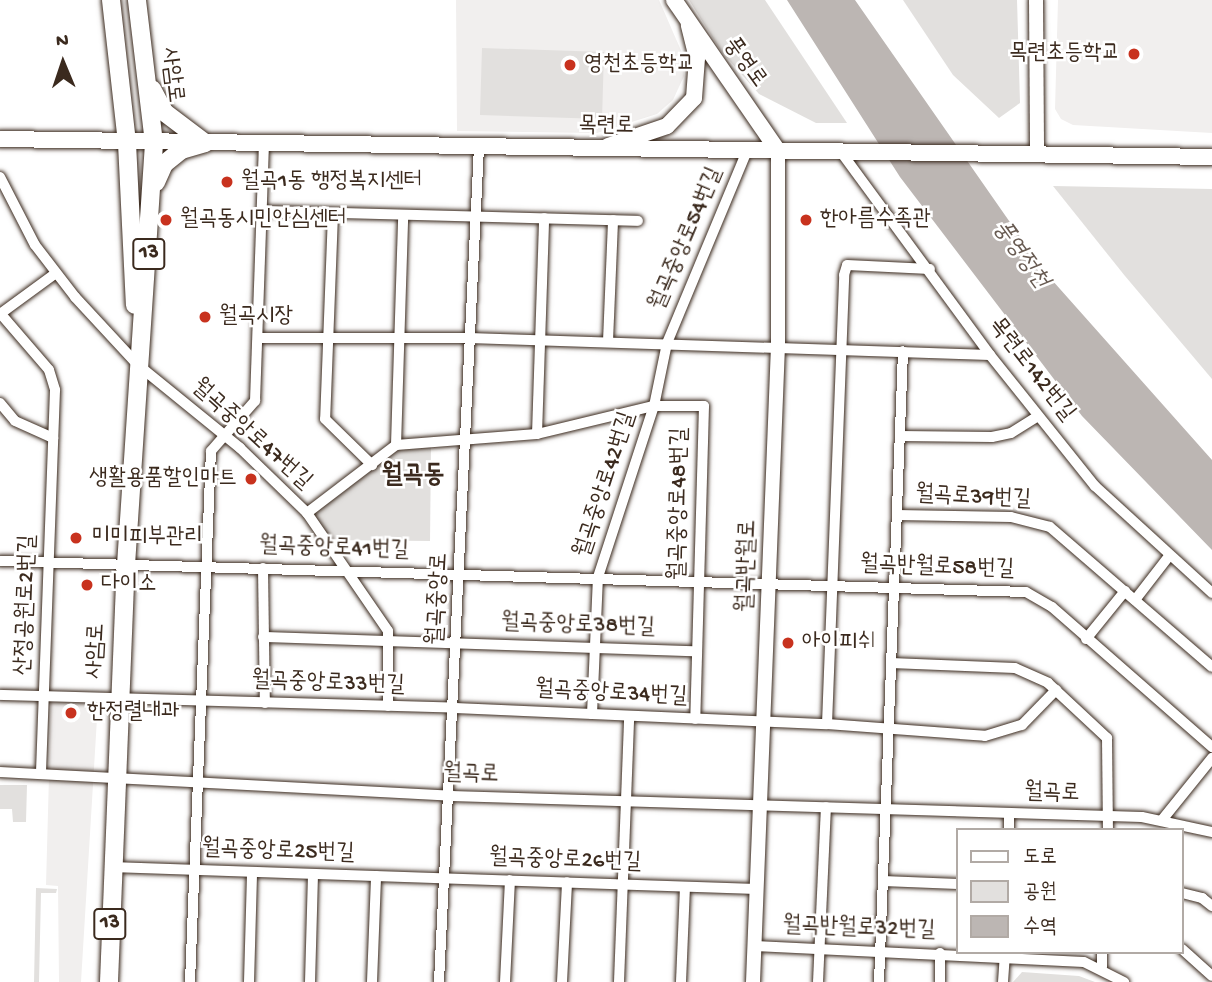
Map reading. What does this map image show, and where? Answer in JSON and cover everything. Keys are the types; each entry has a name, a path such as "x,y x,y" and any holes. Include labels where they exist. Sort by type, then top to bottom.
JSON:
{"main road":[{"name":"사암로","path":"111,0 127,143 138,365"},
{"name":"사암로","path":"109,982 111,867 126,565 154,143 136,0"},
{"name":"풍영로","path":"674,0 778,151"},
{"path":"595,150 667,126 685,112 698,85 689,25"},
{"path":"146,77 164,111 205,143"},
{"name":"목련로","path":"0,139 595,150 1010,152 1212,157"},
{"path":"152,189 164,164 181,150 205,143"}],"street":[{"path":"1036,0 1037,153"},
{"path":"190,982 211,451 255,401 264,142"},
{"name":"월곡중앙로","path":"439,982 462,574 469,338 479,147"},
{"name":"월곡중앙로54번길","path":"667,343 747,151"},
{"name":"월곡반월로","path":"753,982 771,581 778,346 778,151"},
{"name":"목련로142번길","path":"848,152 990,355 1095,486 1212,593"},
{"name":"월곡중앙로47번길","path":"0,177 35,245 56,273 138,365 225,436 306,513 396,445"},
{"path":"262,211 638,221"},
{"path":"333,214 325,419 372,465"},
{"path":"403,216 396,445 466,438"},
{"path":"537,434 544,218"},
{"path":"608,341 613,220"},
{"name":"월곡반월로58번길","path":"834,585 847,265 930,269"},
{"path":"0,314 56,273"},
{"name":"산정공원로2번길","path":"0,314 53,379 54,438 41,773"},
{"name":"월곡중앙로54번길","path":"258,338 608,341 990,355"},
{"name":"월곡중앙로42번길","path":"598,578 654,407 667,343"},
{"name":"월곡로39번길","path":"879,982 904,351"},
{"path":"0,403 15,421 54,438"},
{"name":"월곡중앙로48번길","path":"466,438 537,434 654,407 704,405 695,719"},
{"path":"900,436 992,437 1012,433 1038,416"},
{"path":"306,513 388,631 388,706"},
{"name":"월곡로39번길","path":"897,515 1030,518 1050,527 1212,667"},
{"path":"1138,603 1169,556"},
{"name":"월곡중앙로41번길","path":"0,561 462,574"},
{"path":"263,568 265,703"},
{"name":"월곡중앙로42번길","path":"462,574 771,581"},
{"path":"592,714 598,578"},
{"name":"월곡반월로58번길","path":"771,581 1026,592 1052,607 1100,652 1212,747"},
{"path":"827,724 834,585"},
{"path":"1086,639 1125,591"},
{"name":"월곡중앙로38번길","path":"263,637 696,651"},
{"path":"891,663 1014,668 1028,671 1056,690"},
{"name":"월곡중앙로34번길","path":"455,708 827,724 996,735 1030,719 1056,690"},
{"name":"월곡로","path":"1056,690 1108,738 1109,817"},
{"name":"월곡중앙로33번길","path":"0,695 455,708"},
{"path":"619,982 629,716"},
{"path":"1162,820 1212,758"},
{"name":"월곡로","path":"0,772 450,796 1109,817 1162,820 1212,832"},
{"path":"818,982 826,807"},
{"path":"1009,814 1009,828"},
{"path":"1108,828 1109,817"},
{"name":"월곡중앙로25번길","path":"111,867 443,878"},
{"path":"249,982 252,872"},
{"path":"310,982 313,874"},
{"path":"372,982 376,876"},
{"name":"월곡중앙로26번길","path":"443,878 757,889"},
{"path":"505,982 510,880"},
{"path":"883,881 956,884"},
{"path":"562,982 567,882"},
{"path":"681,982 685,887"},
{"path":"1184,894 1202,898 1212,906"},
{"name":"월곡반월로32번길","path":"755,946 956,953"},
{"path":"1184,951 1212,976"},
{"path":"940,953 940,982"},
{"name":"월곡반월로32번길","path":"972,954 1084,962 1102,967 1124,982"},
{"path":"1102,954 1102,967"},
{"path":"1003,982 1005,955"}],"shaded area":[{"name":"영천초등학교","path":"456,0 659,0 683,55 684,76 673,100 657,114 597,133 457,131"},
{"name":"목련초등학교","path":"1058,0 1212,0 1212,133 1073,125 1061,119 1055,109"},
{"path":"51,702 98,702 81,982 59,982 58,886 46,885"}],"green space":[{"path":"689,0 765,0 847,123 816,123 759,94 721,51"},
{"path":"903,0 1017,0 1020,103 999,118 953,75"},
{"path":"482,48 604,52 602,119 480,115"},
{"path":"1053,186 1212,189 1212,379 1125,276"},
{"path":"431,445 430,541 329,540 312,514 398,448"},
{"path":"0,785 27,785 26,822 13,822 12,809 0,809"},
{"path":"36,888 57,889 56,893 41,893 39,982 34,982"},
{"path":"1022,972 1079,976 1095,982 1013,982"}],"water":[{"name":"풍영정천","path":"787,0 855,0 1044,271 1212,460 1212,550 1082,416 900,177"}],"place":[{"name":"목련초등학교","path":"1134,54"},
{"name":"영천초등학교","path":"570,65"},
{"name":"월곡1동 행정복지센터","path":"227,182"},
{"name":"월곡동시민안심센터","path":"166,220"},
{"name":"한아름수족관","path":"806,220"},
{"name":"월곡시장","path":"205,317"},
{"name":"생활용품할인마트","path":"251,479"},
{"name":"미미피부관리","path":"76,538"},
{"name":"다이소","path":"87,585"},
{"name":"아이피쉬","path":"788,643"},
{"name":"한정렬내과","path":"71,713"}],"district":[{"name":"월곡동","path":"413,477"}]}
